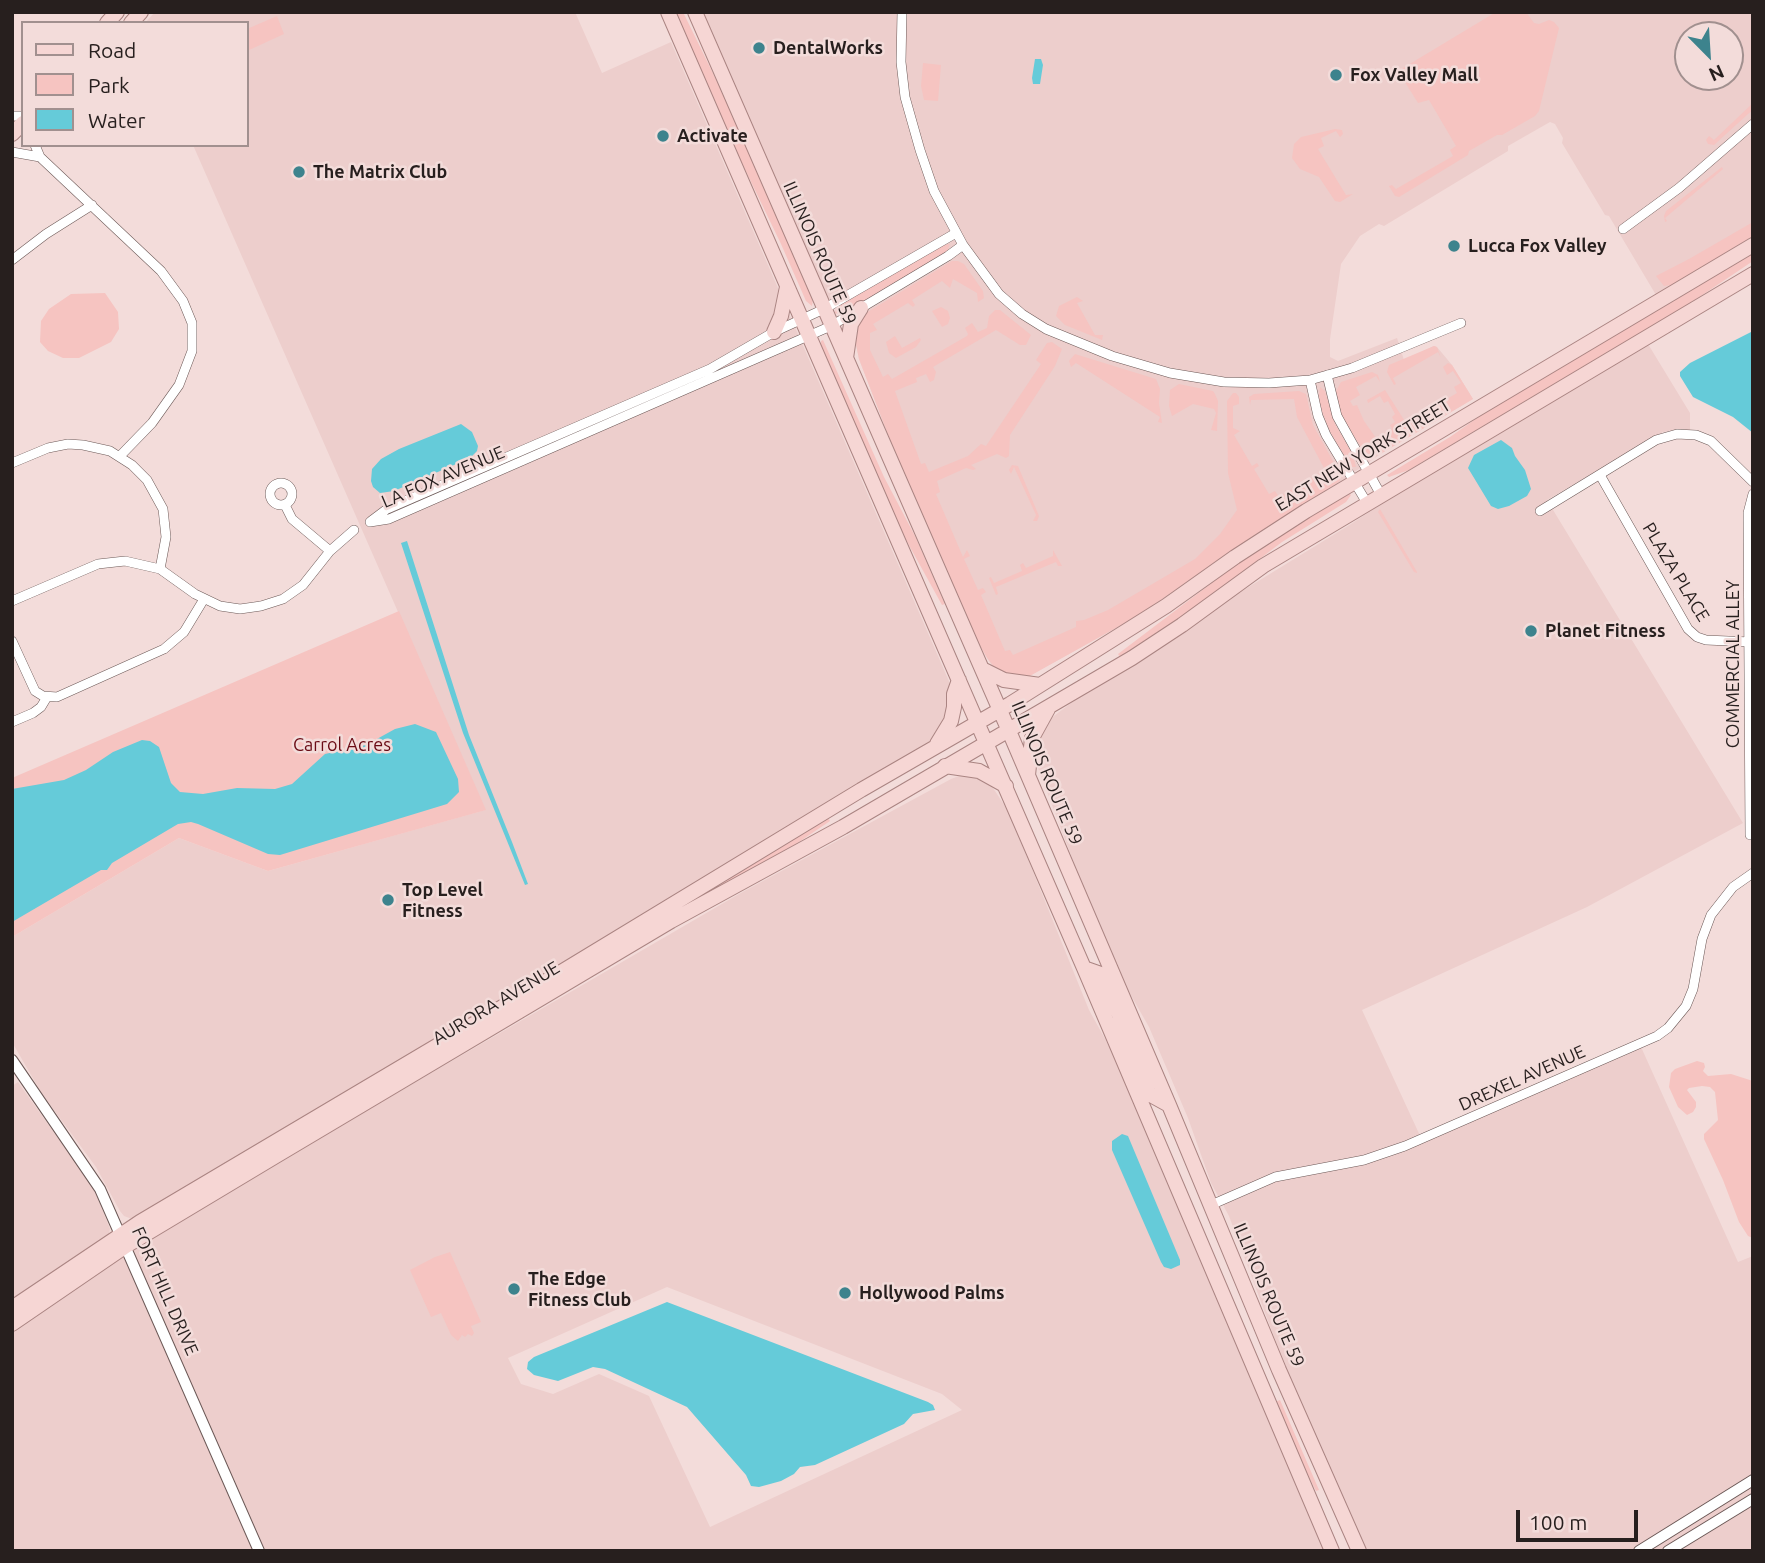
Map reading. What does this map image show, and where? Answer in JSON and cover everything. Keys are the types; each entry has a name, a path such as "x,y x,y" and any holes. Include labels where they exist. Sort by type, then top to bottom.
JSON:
{"main road":[{"path":"667,12 1006,786 1332,1551"},
{"name":"ILLINOIS ROUTE 59","path":"695,12 1009,731 1275,1361 1359,1551"},
{"name":"EAST NEW YORK STREET","path":"999,709 1167,606 1272,532 1753,245"},
{"path":"1009,731 1160,640 1264,566 1753,274"},
{"path":"774,332 781,316 787,286"},
{"path":"846,359 851,324 861,309"},
{"path":"982,669 1004,680 1040,685"},
{"path":"936,746 951,721 954,694 959,681"},
{"path":"1028,776 1032,738 1049,707"},
{"name":"AURORA AVENUE","path":"12,1308 553,977 999,709"},
{"name":"AURORA AVENUE","path":"12,1324 124,1240 671,921 843,827 1009,731"},
{"path":"945,766 979,771 1006,786"},
{"path":"1084,968 1101,974 1121,1018 1133,1021"},
{"path":"1108,1024 1122,1030 1149,1094 1169,1105"}],"street":[{"path":"902,12 901,62 905,97 925,168 963,245 999,294 1022,314 1046,329 1093,349 1151,368 1213,381 1269,383 1310,380 1327,375 1392,353 1461,323"},
{"path":"1623,229 1751,130"},
{"path":"36,147 40,157 161,271 188,311 193,336 187,369 168,403 120,456"},
{"path":"12,152 40,157"},
{"path":"12,260 46,234 92,205"},
{"name":"LA FOX AVENUE","path":"956,233 824,309 774,332 710,369 387,509 370,522 389,519 831,326 963,245"},
{"path":"1327,375 1337,416 1381,495"},
{"path":"1310,380 1318,416 1326,435 1367,503"},
{"path":"1540,511 1656,440 1676,434 1687,433 1711,441 1753,482"},
{"path":"12,463 48,448 68,444 97,447 120,456 147,480 159,499 166,522 160,569"},
{"name":"PLAZA PLACE","path":"1600,475 1688,628 1697,637 1706,640 1750,642"},
{"name":"COMMERCIAL ALLEY","path":"1750,835 1748,513 1753,494"},
{"path":"285,505 292,519 330,551"},
{"path":"12,601 97,564 125,561 160,569 204,599 220,606 240,609 273,603 303,585 330,551 354,530"},
{"path":"12,641 35,691 47,697 62,695 164,649 184,632 204,599"},
{"path":"12,723 33,713 47,697"},
{"name":"DREXEL AVENUE","path":"1211,1205 1288,1173 1364,1160 1405,1146 1657,1036 1668,1028 1686,1006 1693,989 1702,939 1711,915 1733,887 1753,873"},
{"name":"FORT HILL DRIVE","path":"12,1060 93,1177 124,1240 258,1550"},
{"path":"1639,1551 1753,1480"},
{"path":"1668,1551 1753,1499"}],"shaded area":[{"path":"155,12 575,12 602,73 671,42 955,695 938,737 596,942 555,971 132,1219 120,1211 96,1167 42,1094 12,1042 12,937 179,838 268,871 485,810 194,147 248,147 248,21 147,21"},
{"name":"Fox Valley Mall","path":"702,12 1753,12 1753,236 1656,295 1562,143 1563,138 1555,124 1550,122 1508,146 1508,151 1384,226 1379,224 1360,236 1341,264 1330,339 1330,357 1338,361 1397,338 1404,360 1434,346 1452,365 1473,399 1382,453 1225,555 1141,614 1026,678 992,666 981,647 902,471 859,359 854,335 822,288"},
{"path":"1648,344 1690,413 1690,430 1663,432 1547,500 1743,823 1587,907 1362,1010 1422,1140 1641,1047 1738,1262 1753,1256 1753,1551 1361,1551 1274,1337 1229,1216 1211,1183 1188,1118 1149,1027 1129,992 1080,879 1035,760 1037,736 1050,719 1075,700 1172,640 1234,596 1399,492"},
{"path":"967,773 989,782 1009,812 1089,1010 1109,1046 1324,1551 12,1551 12,1331 144,1240 739,894 951,779","holes":["667,1287 942,1394 962,1410 710,1527 649,1396 599,1374 553,1394 521,1384 508,1358"]},
{"path":"18,1082 96,1193 110,1229 108,1237 12,1301 12,1086"}],"green space":[{"path":"675,12 683,12 727,102 813,300 812,306 806,301"},
{"path":"1496,12 1526,12 1534,23 1549,20 1559,28 1539,111 1502,135 1497,135 1469,151 1468,155 1399,197 1395,196 1389,186 1392,185 1396,189 1453,156 1450,150 1456,146 1429,100 1418,103 1398,71"},
{"path":"277,16 284,34 248,51 248,29"},
{"path":"923,63 941,65 938,101 924,100 921,86"},
{"path":"1753,103 1753,110 1714,145 1708,144 1706,140 1709,136 1714,140"},
{"path":"1335,129 1342,130 1343,134 1340,137 1336,131 1321,138 1324,146 1318,149 1346,195 1353,194 1340,202 1335,201 1319,177 1300,169 1292,158 1294,144 1301,137"},
{"path":"1722,167 1723,169 1665,218 1665,222 1664,216 1666,211"},
{"path":"1753,222 1753,236 1672,285 1664,286 1656,276 1689,259"},
{"path":"950,244 947,252 841,315 835,313 836,308 942,245"},
{"path":"1753,253 1753,261 1686,306 1409,470 1389,477 1387,475 1450,437 1494,406"},
{"path":"952,261 964,264 983,291 984,298 978,302 977,293 953,279 950,288 942,281 912,300 915,305 913,307 908,303 873,324 877,330 870,333 870,350 883,377 888,374 892,379 967,336 965,328 972,323 978,332 987,328 989,316 995,310 1000,310 1031,335 1026,345 1020,345 996,330 933,367 936,372 934,380 930,382 926,374 916,378 917,382 895,391 921,464 925,463 929,472 968,456 981,444 986,446 1041,364 1036,360 1047,343 1052,342 1062,349 1055,366 1010,435 1009,456 1006,458 997,454 971,465 976,469 966,468 937,481 940,492 936,494 963,557 967,550 970,556 964,559 978,590 983,588 986,592 981,595 1005,651 1010,650 1013,655 1076,627 1076,621 1108,610 1195,559 1220,534 1237,510 1228,473 1227,401 1233,393 1239,397 1239,404 1233,406 1233,428 1240,431 1234,435 1252,466 1257,463 1259,466 1254,469 1269,494 1275,491 1279,497 1325,470 1297,417 1294,399 1251,400 1250,405 1249,397 1254,394 1299,391 1306,394 1313,425 1339,472 1340,481 1225,555 1141,614 1026,678 999,673 973,633 902,471 859,359 854,335 861,316"},
{"path":"105,293 118,312 119,329 111,342 79,358 63,358 48,351 40,342 41,321 49,309 71,294"},
{"path":"1077,297 1083,301 1077,303 1095,335 1103,335 1102,340 1065,325 1056,316 1059,306"},
{"path":"941,307 948,311 950,318 948,324 942,327 932,311"},
{"path":"895,336 902,348 920,338 921,340 916,347 896,358 889,353 886,342"},
{"path":"823,340 945,604 942,605 900,529 821,346"},
{"path":"1437,347 1441,358 1438,352 1393,378 1396,384 1394,385 1387,372 1389,365"},
{"path":"1075,354 1156,379 1160,389 1162,423 1158,422 1160,417 1076,363 1071,367 1069,361"},
{"path":"1448,363 1452,365 1473,399 1382,453 1369,454 1363,450 1343,419 1339,407 1335,393 1341,382 1372,372 1378,375 1380,382 1376,376 1356,387 1360,395 1350,401 1353,406 1357,405 1376,438 1392,429 1390,425 1395,422 1392,417 1395,414 1388,401 1384,403 1380,396 1368,403 1367,400 1385,390 1406,423 1457,393 1454,387 1461,383 1453,371 1447,375 1443,367"},
{"path":"1179,384 1213,391 1218,401 1217,431 1211,430 1216,413 1214,409 1193,404 1172,416 1169,406 1170,390"},
{"path":"1320,387 1325,391 1335,424 1352,453 1356,467 1352,467 1348,462 1329,430 1318,400"},
{"path":"1012,465 1018,466 1039,516 1037,521 1033,521 1036,515 1014,467 1011,474 1009,470"},
{"path":"1349,493 1351,495 1346,502 1282,542 1199,605 1120,657 1118,654 1242,560"},
{"path":"1380,509 1417,573 1378,512"},
{"path":"1053,550 1062,566 1058,566 1056,562 996,587 996,595 989,578 991,577 994,583 1022,571 1020,565 1023,563 1026,568 1053,556"},
{"name":"Carrol Acres","path":"399,611 486,810 268,871 179,838 12,937 12,778"},
{"path":"828,818 830,821 765,865 715,892 713,890 740,871"},
{"path":"1697,1061 1704,1063 1703,1071 1708,1076 1731,1074 1753,1081 1753,1238 1748,1236 1739,1222 1704,1139 1704,1134 1718,1120 1715,1092 1710,1087 1689,1088 1687,1090 1696,1102 1696,1107 1687,1115 1678,1107 1669,1087 1671,1073 1675,1069"},
{"path":"450,1252 481,1322 471,1326 474,1333 472,1336 462,1335 458,1341 451,1335 441,1313 431,1317 410,1270"},
{"path":"1280,1400 1319,1490 1316,1491 1304,1467 1275,1402"}],"water":[{"path":"1035,59 1041,59 1043,65 1040,84 1033,84"},
{"path":"1753,331 1753,433 1733,417 1693,397 1680,372 1690,363"},
{"path":"461,424 472,432 478,446 470,458 394,491 380,493 373,487 372,469 381,459"},
{"path":"1501,440 1512,448 1525,470 1531,489 1527,496 1498,509 1491,506 1468,468 1474,455"},
{"path":"407,541 469,735 528,884 525,885 463,733 401,543"},
{"path":"415,724 436,732 458,779 459,792 447,804 280,855 268,854 198,824 178,824 112,863 107,870 101,870 12,922 12,789 64,780 86,770 113,752 142,740 150,741 159,747 171,783 180,792 203,794 237,788 275,789 292,784 325,754 366,745 395,729"},
{"path":"1122,1134 1128,1136 1180,1260 1180,1265 1171,1269 1164,1267 1161,1262 1112,1150 1112,1141"},
{"path":"667,1302 928,1402 935,1410 913,1414 904,1424 815,1465 800,1467 781,1481 759,1487 751,1486 746,1475 687,1407 605,1369 593,1367 558,1381 534,1375 527,1369 528,1362 534,1357"}],"place":[{"name":"DentalWorks","path":"759,48"},
{"name":"Fox Valley Mall","path":"1336,75"},
{"name":"Activate","path":"663,136"},
{"name":"The Matrix Club","path":"299,172"},
{"name":"Lucca Fox Valley","path":"1454,246"},
{"name":"Planet Fitness","path":"1531,631"},
{"name":"Top Level Fitness","path":"388,900"},
{"name":"The Edge Fitness Club","path":"514,1289"},
{"name":"Hollywood Palms","path":"845,1293"}]}
